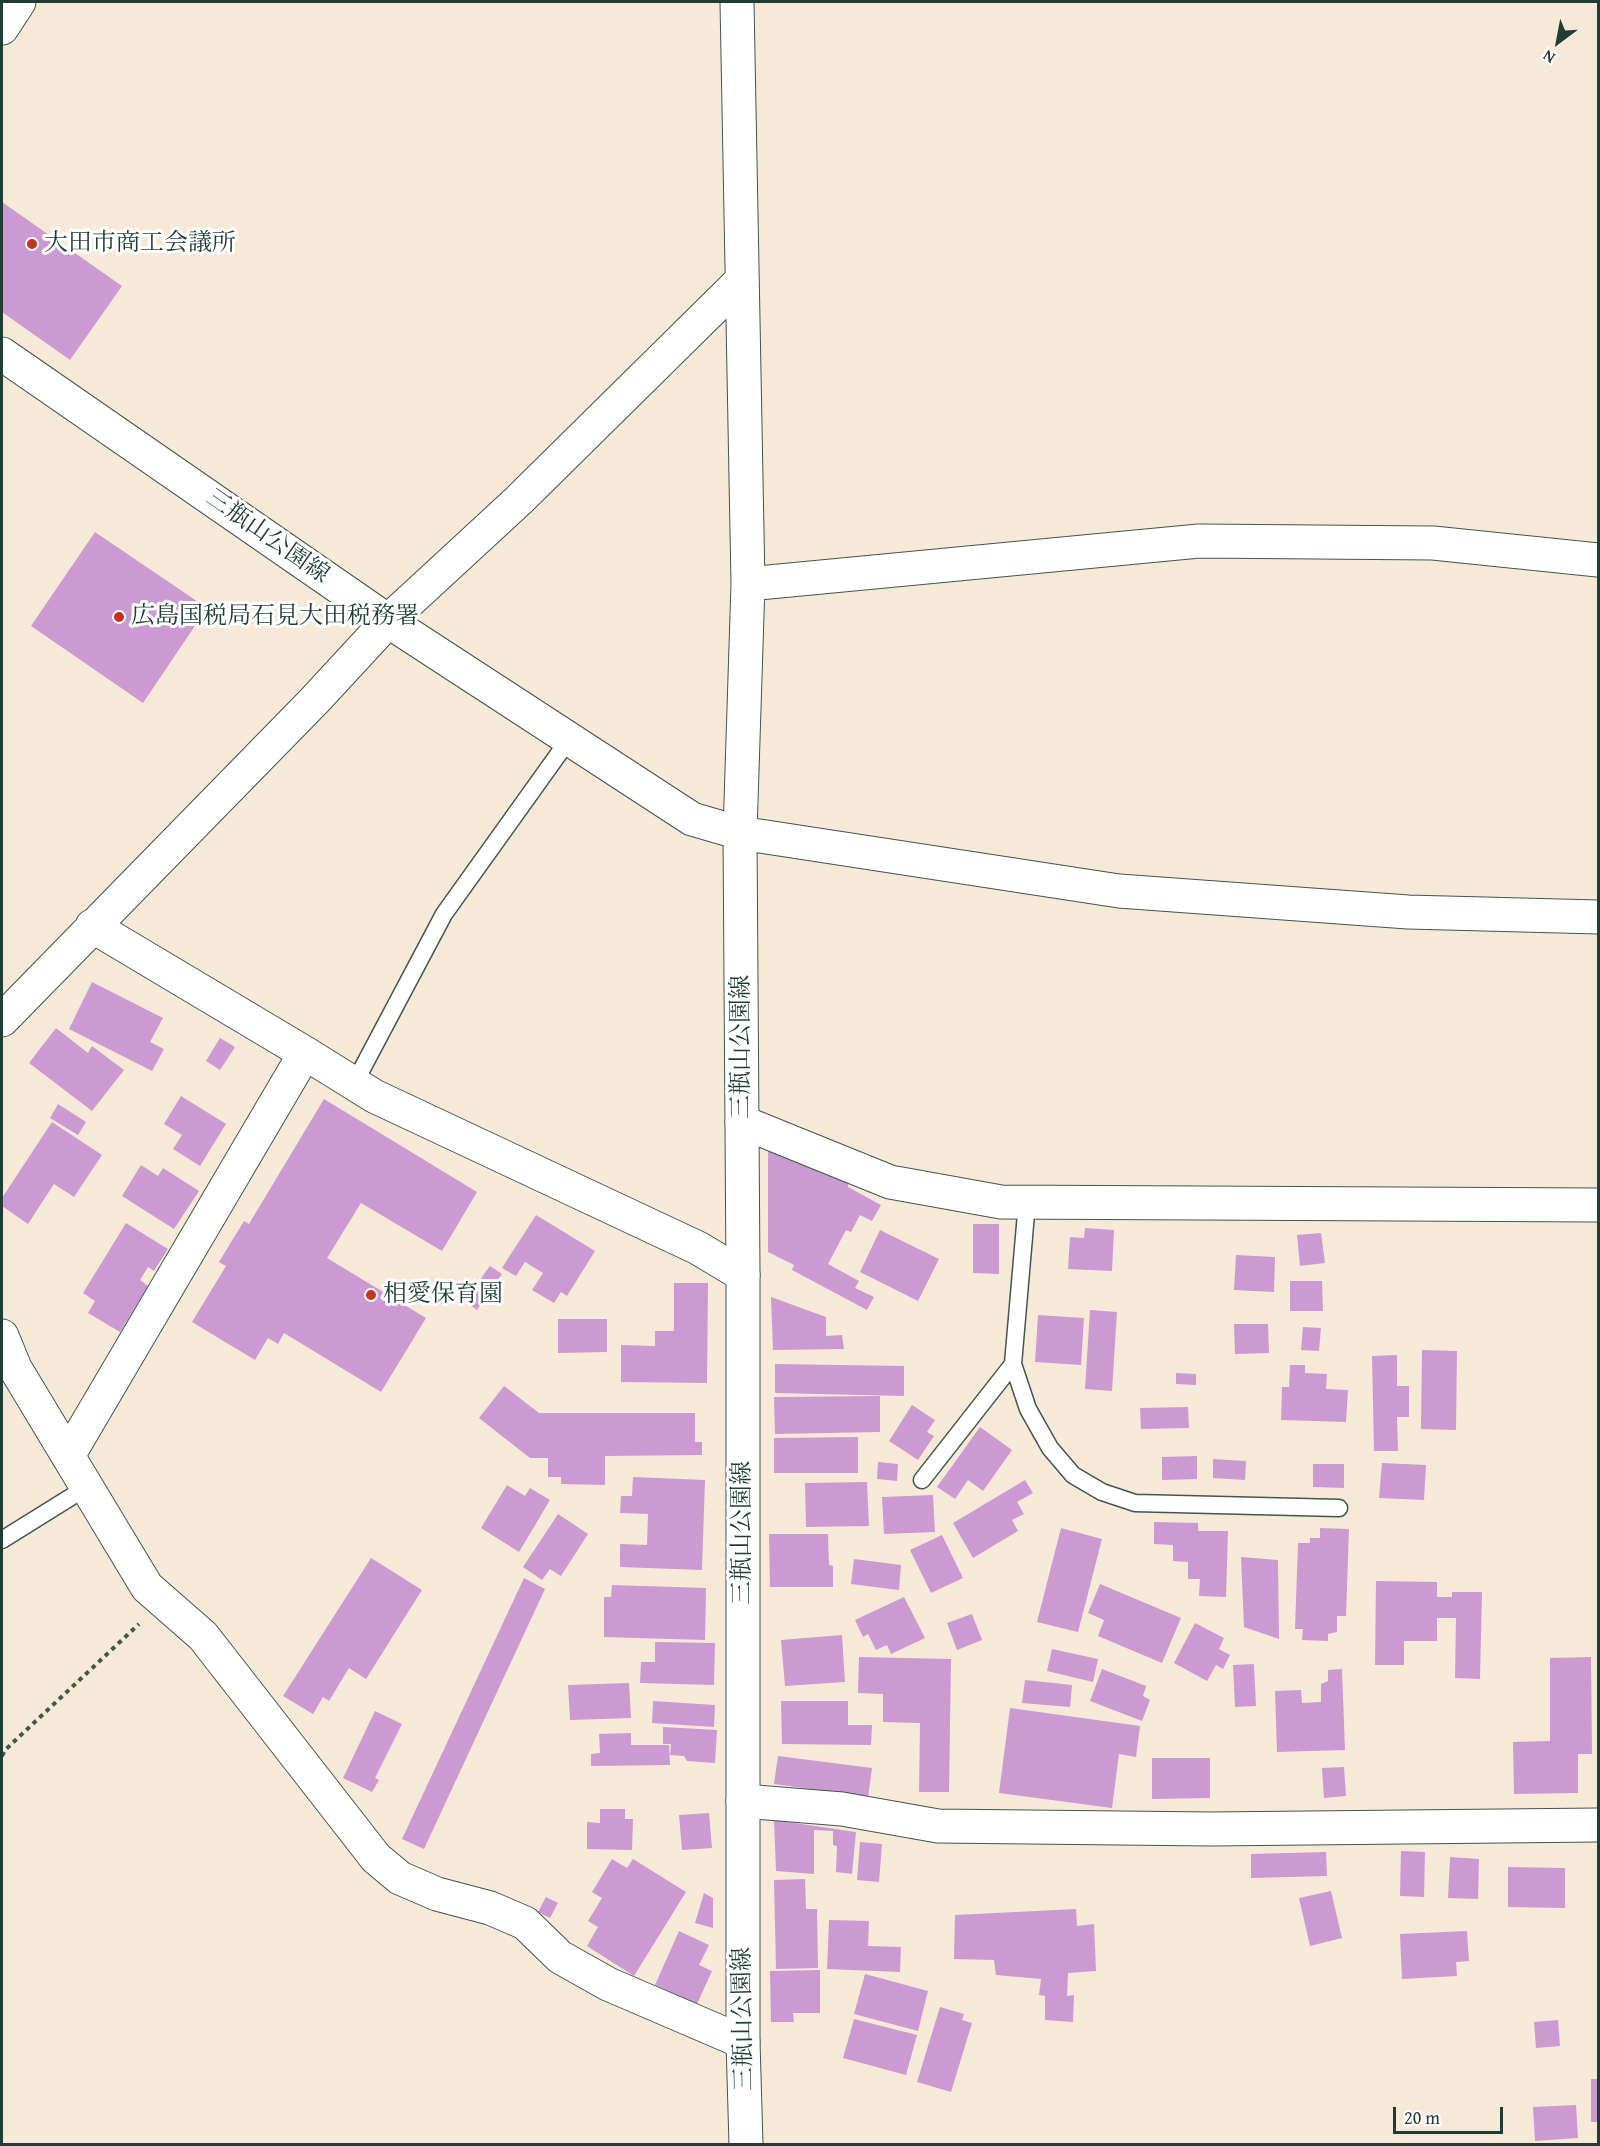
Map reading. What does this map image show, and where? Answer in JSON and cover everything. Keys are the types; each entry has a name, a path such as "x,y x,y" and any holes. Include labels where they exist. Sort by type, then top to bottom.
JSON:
{"street":[{"path":"2,28 19,2"},
{"path":"736,2 748,584 740,833 1119,891 1408,912 1599,917"},
{"path":"2,1020 315,700 388,621 518,501 742,280"},
{"name":"三瓶山公園線","path":"2,354 388,621 692,819 740,833 743,1275 743,2042 746,2145"},
{"path":"748,584 1198,541 1433,543 1599,560"},
{"path":"92,926 374,1096 698,1248 743,1275"},
{"path":"68,1456 305,1053"},
{"path":"742,1122 890,1182 1001,1202 1599,1205"},
{"path":"2,1336 15,1368 147,1587 203,1636 376,1858 400,1878 437,1894 490,1908 525,1923 560,1957 608,1984 743,2042"},
{"path":"742,1801 842,1809 938,1826 1211,1829 1599,1825"}],"lane":[{"path":"354,1084 444,914 570,738"},
{"path":"1027,1202 1013,1364 1028,1409 1050,1448 1072,1475 1102,1492 1135,1503 1339,1508"},
{"path":"922,1480 1013,1364"},
{"path":"2,1540 87,1487"}],"path":[{"path":"2,1756 5,1750 163,1601"}],"building":[{"name":"大田市商工会議所","path":"2,202 122,286 70,360 2,312"},
{"name":"広島国税局石見大田税務署","path":"95,532 207,608 143,703 31,626"},
{"path":"92,982 163,1018 150,1042 164,1049 152,1071 69,1029"},
{"path":"56,1028 88,1053 92,1046 124,1070 92,1111 29,1063"},
{"path":"220,1038 235,1047 220,1070 206,1061"},
{"path":"181,1096 226,1124 200,1166 173,1149 182,1135 164,1124"},
{"path":"324,1099 477,1192 442,1251 361,1203 327,1258 426,1318 381,1392 284,1333 278,1344 268,1338 255,1360 192,1322 226,1266 219,1262 244,1221 249,1224"},
{"path":"58,1104 86,1122 78,1135 50,1118"},
{"path":"52,1122 102,1155 74,1197 54,1184 28,1224 2,1206 2,1198"},
{"path":"768,1140 849,1180 848,1187 881,1205 872,1221 860,1215 851,1232 846,1230 828,1264 859,1281 855,1288 874,1297 867,1310 792,1270 794,1265 768,1252"},
{"path":"141,1165 158,1176 163,1168 199,1191 174,1229 122,1196"},
{"path":"536,1215 595,1251 567,1296 561,1292 554,1303 532,1290 543,1273 525,1262 516,1276 502,1268"},
{"path":"126,1223 168,1249 154,1271 148,1267 140,1280 148,1286 120,1332 88,1313 95,1301 83,1293"},
{"path":"973,1224 999,1224 999,1274 973,1273"},
{"path":"1085,1228 1114,1230 1112,1271 1068,1269 1070,1237 1084,1238"},
{"path":"880,1230 939,1259 918,1301 860,1272"},
{"path":"1321,1233 1325,1263 1300,1266 1297,1235"},
{"path":"1236,1255 1275,1257 1274,1292 1234,1290"},
{"path":"490,1266 502,1274 477,1310 464,1301"},
{"path":"1290,1281 1322,1281 1323,1311 1290,1311"},
{"path":"674,1283 708,1283 707,1383 621,1382 621,1345 655,1346 655,1331 674,1331"},
{"path":"771,1297 826,1317 826,1336 842,1335 844,1349 773,1350"},
{"path":"1090,1310 1117,1312 1112,1391 1085,1389"},
{"path":"1038,1315 1084,1318 1081,1365 1035,1362"},
{"path":"558,1319 607,1319 607,1352 558,1353"},
{"path":"1234,1324 1268,1324 1269,1353 1235,1354"},
{"path":"1303,1327 1321,1328 1319,1351 1301,1350"},
{"path":"1422,1350 1457,1351 1456,1430 1421,1429"},
{"path":"1397,1355 1397,1386 1409,1386 1409,1417 1397,1417 1398,1451 1374,1451 1372,1356"},
{"path":"775,1364 904,1366 904,1396 775,1393"},
{"path":"1290,1365 1305,1365 1305,1373 1327,1374 1326,1389 1348,1390 1346,1422 1281,1420 1282,1387 1289,1387"},
{"path":"1176,1373 1196,1374 1196,1385 1176,1384"},
{"path":"504,1386 539,1413 695,1413 695,1442 702,1442 702,1455 605,1456 605,1485 561,1484 561,1477 548,1477 548,1458 530,1458 479,1418"},
{"path":"880,1396 880,1432 775,1434 774,1397"},
{"path":"912,1405 935,1420 927,1432 934,1436 918,1460 889,1441"},
{"path":"1188,1407 1189,1428 1141,1429 1140,1408"},
{"path":"980,1427 1012,1450 983,1491 968,1480 955,1499 937,1487"},
{"path":"858,1437 858,1473 774,1473 774,1438"},
{"path":"1197,1456 1197,1479 1162,1480 1162,1457"},
{"path":"1213,1459 1246,1461 1245,1480 1213,1478"},
{"path":"878,1462 898,1464 897,1481 877,1479"},
{"path":"1382,1463 1426,1465 1424,1500 1379,1498"},
{"path":"1313,1464 1344,1464 1344,1488 1313,1487"},
{"path":"633,1477 705,1480 702,1570 620,1567 620,1544 647,1545 648,1514 620,1513 621,1496 632,1496"},
{"path":"1025,1480 1033,1493 1017,1502 1024,1514 1012,1520 1018,1531 973,1558 953,1523"},
{"path":"867,1482 869,1526 806,1527 805,1483"},
{"path":"507,1485 525,1496 530,1488 550,1500 519,1552 481,1528"},
{"path":"933,1495 935,1532 884,1534 882,1497"},
{"path":"558,1514 588,1534 561,1576 550,1569 542,1580 523,1567"},
{"path":"1154,1522 1198,1523 1198,1531 1228,1531 1226,1597 1199,1596 1200,1579 1188,1579 1188,1562 1173,1561 1173,1545 1154,1544"},
{"path":"1061,1528 1102,1539 1078,1632 1037,1622"},
{"path":"1320,1528 1349,1529 1346,1616 1337,1616 1337,1632 1328,1634 1328,1641 1302,1640 1303,1629 1295,1629 1298,1543 1310,1543 1310,1538 1320,1538"},
{"path":"769,1534 828,1534 829,1565 833,1566 833,1587 770,1587"},
{"path":"942,1535 963,1578 931,1593 910,1550"},
{"path":"1241,1557 1278,1560 1279,1639 1244,1627"},
{"path":"371,1558 422,1590 366,1679 349,1668 329,1701 323,1697 313,1714 283,1696"},
{"path":"854,1559 901,1565 899,1590 851,1584"},
{"path":"524,1578 545,1589 424,1849 402,1839"},
{"path":"1376,1581 1437,1582 1437,1597 1452,1597 1452,1592 1482,1592 1480,1679 1455,1678 1456,1618 1437,1618 1437,1641 1404,1641 1404,1665 1375,1665"},
{"path":"1100,1584 1181,1618 1162,1663 1098,1636 1104,1620 1088,1613"},
{"path":"612,1585 706,1588 705,1640 604,1637 604,1597 611,1597"},
{"path":"904,1597 925,1638 891,1654 887,1645 876,1650 868,1634 863,1637 855,1620"},
{"path":"972,1614 982,1640 957,1650 947,1623"},
{"path":"1195,1623 1224,1638 1219,1649 1230,1655 1223,1669 1216,1665 1207,1681 1174,1663"},
{"path":"842,1635 845,1682 785,1686 781,1640"},
{"path":"655,1642 715,1643 714,1685 640,1683 641,1662 655,1662"},
{"path":"1052,1649 1098,1659 1093,1682 1047,1671"},
{"path":"859,1657 951,1659 949,1792 919,1792 920,1723 883,1722 883,1694 858,1693"},
{"path":"1591,1657 1592,1754 1578,1754 1578,1793 1514,1794 1513,1742 1550,1741 1550,1658"},
{"path":"1254,1664 1256,1706 1235,1707 1233,1665"},
{"path":"1102,1669 1146,1686 1143,1696 1150,1700 1142,1721 1090,1701"},
{"path":"1342,1669 1345,1750 1277,1752 1275,1691 1301,1690 1302,1703 1321,1702 1321,1684 1328,1681 1328,1670"},
{"path":"1025,1680 1072,1685 1070,1707 1022,1703"},
{"path":"629,1683 631,1718 570,1720 568,1685"},
{"path":"653,1701 715,1705 714,1727 652,1723"},
{"path":"781,1701 848,1701 848,1725 872,1725 871,1745 782,1744"},
{"path":"1010,1708 1140,1726 1136,1757 1119,1754 1112,1808 999,1793"},
{"path":"375,1711 402,1724 375,1778 379,1780 372,1792 343,1778"},
{"path":"663,1727 717,1730 715,1763 687,1761 684,1756 670,1755 671,1744 663,1744"},
{"path":"631,1733 631,1745 669,1745 670,1765 591,1766 591,1754 600,1753 599,1734"},
{"path":"778,1756 872,1768 868,1797 774,1784"},
{"path":"1152,1758 1210,1758 1210,1798 1152,1799"},
{"path":"1344,1767 1346,1796 1324,1798 1322,1768"},
{"path":"600,1809 625,1809 625,1819 633,1819 632,1850 587,1849 587,1822 600,1823"},
{"path":"709,1813 712,1848 682,1850 679,1815"},
{"path":"774,1820 856,1832 852,1874 836,1872 837,1846 833,1845 833,1831 814,1830 814,1874 776,1871"},
{"path":"860,1842 882,1844 879,1882 857,1880"},
{"path":"1401,1851 1425,1852 1424,1897 1400,1896"},
{"path":"1326,1852 1327,1876 1251,1878 1251,1854"},
{"path":"1450,1857 1479,1859 1478,1899 1448,1898"},
{"path":"612,1859 627,1868 633,1859 686,1892 634,1976 587,1946 598,1927 588,1921 602,1898 592,1892"},
{"path":"1508,1867 1565,1868 1565,1908 1508,1907"},
{"path":"805,1879 806,1909 817,1909 818,1968 776,1969 774,1880"},
{"path":"1331,1891 1342,1938 1310,1946 1299,1898"},
{"path":"704,1893 713,1898 713,1928 695,1923"},
{"path":"546,1897 558,1903 550,1918 538,1912"},
{"path":"1076,1909 1077,1926 1094,1924 1096,1971 1068,1973 1067,1996 1074,1995 1073,2022 1045,2020 1045,1996 1039,1995 1041,1979 996,1975 994,1960 954,1959 955,1915"},
{"path":"829,1920 869,1921 868,1946 901,1947 900,1972 827,1969"},
{"path":"679,1931 709,1945 699,1965 712,1971 697,2004 655,1985"},
{"path":"1467,1931 1469,1961 1456,1962 1457,1976 1402,1979 1400,1934"},
{"path":"820,1970 820,2013 793,2013 794,2022 771,2022 770,1971"},
{"path":"865,1974 928,1991 918,2031 854,2014"},
{"path":"940,2007 964,2014 962,2020 972,2023 951,2092 917,2082"},
{"path":"854,2019 917,2035 906,2075 843,2058"},
{"path":"1558,2020 1560,2046 1536,2048 1534,2022"},
{"path":"1591,2079 1598,2079 1598,2122 1591,2122"},
{"path":"1576,2105 1578,2138 1535,2141 1533,2107"}],"place":[{"name":"大田市商工会議所","path":"32,244"},
{"name":"広島国税局石見大田税務署","path":"119,617"},
{"name":"相愛保育園","path":"371,1295"}]}
